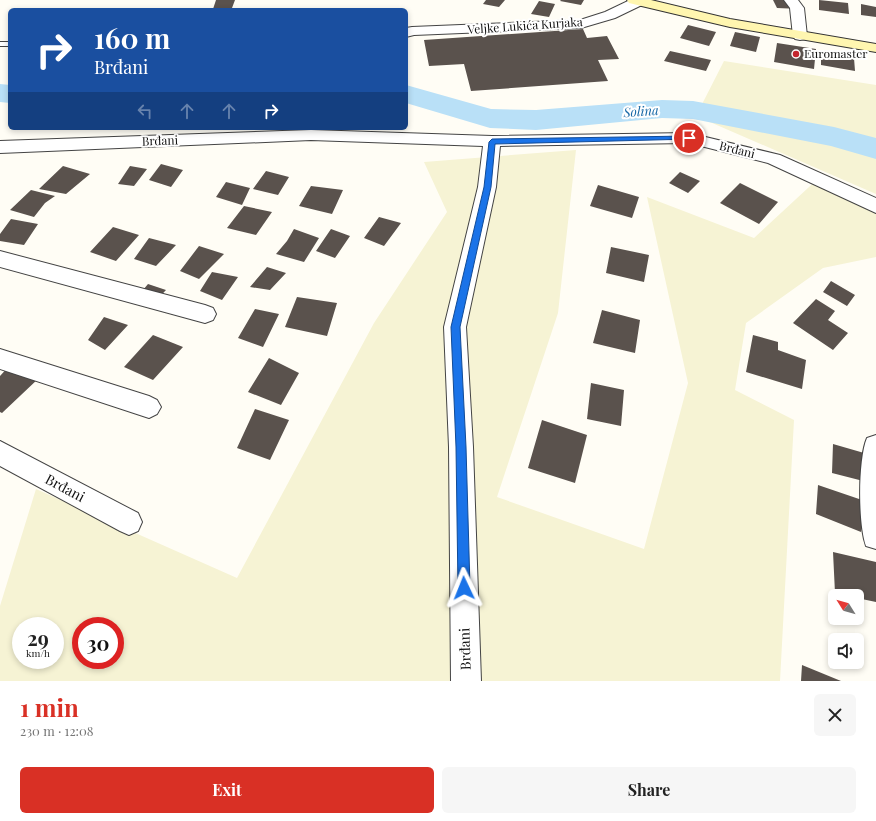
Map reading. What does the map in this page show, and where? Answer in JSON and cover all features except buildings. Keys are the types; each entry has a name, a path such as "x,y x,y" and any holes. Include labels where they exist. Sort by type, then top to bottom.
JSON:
{"main road":[{"name":"Veljke Lukića Kurjaka","path":"636,1 730,23 876,48"}],"street":[{"path":"791,0 797,8 800,36"},
{"name":"Veljke Lukića Kurjaka","path":"408,31 581,24 610,15 636,1"},
{"name":"Brđani","path":"0,164 5,147 312,132 492,142 689,138 774,159 876,206"},
{"name":"Brđani","path":"466,681 461,447 455,327 487,187 492,142"},
{"path":"0,259 205,314"},
{"path":"0,360 150,407"},
{"path":"876,446 873,484 876,536"},
{"name":"Brđani","path":"0,453 129,522"}],"shaded area":[{"path":"724,61 876,85 876,194 696,116"},
{"path":"576,150 558,313 497,497 644,549 688,383 647,197 754,238 822,175 876,202 876,257 823,268 746,323 735,390 794,420 780,681 0,681 0,606 36,489 237,578 374,323 447,212 424,162"}],"waterway":[{"name":"Solina","path":"0,93 8,94"},
{"name":"Solina","path":"408,95 490,118 536,120 662,109 693,110 834,137 876,149"}],"place":[{"name":"Euromaster","path":"796,54"}],"route":[{"path":"464,588 461,447 455,327 480,226 487,187 492,142 689,138"}]}
